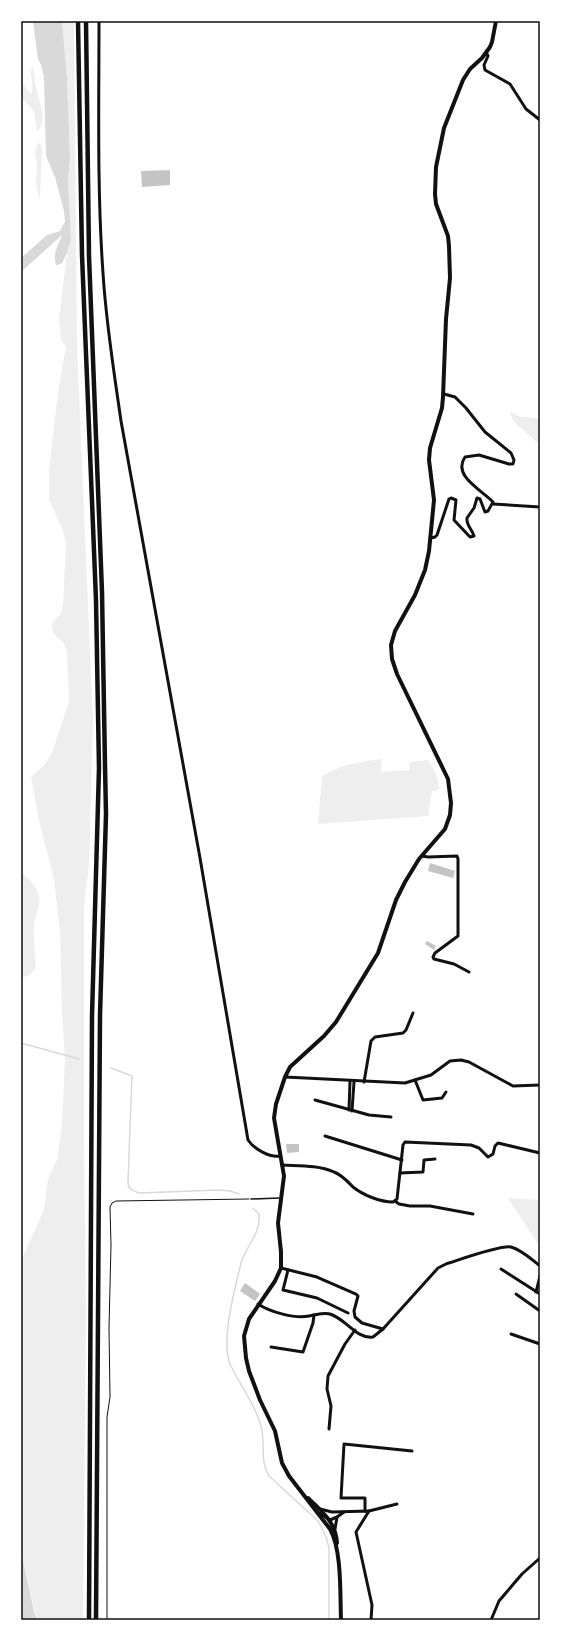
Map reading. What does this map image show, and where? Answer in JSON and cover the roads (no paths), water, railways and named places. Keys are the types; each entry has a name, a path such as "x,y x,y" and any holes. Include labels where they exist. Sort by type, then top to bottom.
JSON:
{"highway":[{"path":"78,21 82,255 96,600 99,768 92,1016 89,1620"},
{"path":"86,21 89,241 102,600 106,814 100,1015 96,1620"}],"main road":[{"path":"337,1551 334,1538 328,1526 288,1476 282,1463 275,1431 252,1381 246,1358 244,1336 246,1326 258,1304 275,1281 281,1268 278,1223 284,1183 274,1118 276,1104 285,1077 290,1067 324,1036 336,1022 378,953 401,889 412,869 445,829 450,812 450,790 445,770 397,674 390,652 392,638 408,609 424,570 431,538 434,489 429,460 430,448 442,408 444,394 445,334 450,278 448,236 436,199 436,167 444,128 463,80 470,69 486,52 492,42 496,21"},
{"path":"302,1493 329,1519 335,1529 337,1537 341,1620"}],"street":[{"path":"99,21 99,182 103,273 121,421 248,1140 254,1147 274,1157 280,1156"},
{"path":"486,52 488,56 484,65 485,70 510,84 526,109 540,120"},
{"path":"444,394 455,397 485,432 497,440 514,457 513,464 479,455 466,457 463,460 463,472 467,480 487,495 493,504"},
{"path":"431,538 437,535 449,499 452,498 456,500 454,520 470,537 474,536 467,524 466,518 474,508 476,498 480,499 485,512 488,511 493,504"},
{"path":"493,504 540,507"},
{"path":"422,856 457,856 458,936 435,953 433,957 434,959 454,964 469,972"},
{"path":"364,1082 371,1041 375,1037 405,1032 413,1013"},
{"path":"285,1077 405,1083 431,1075 450,1060 461,1060 469,1062 512,1086 540,1085"},
{"path":"415,1080 423,1100 442,1098 446,1092"},
{"path":"350,1110 352,1081"},
{"path":"315,1100 369,1115 391,1117"},
{"path":"325,1136 402,1160"},
{"path":"395,1201 403,1145 405,1142 471,1145 479,1148 488,1157 493,1154 495,1146 498,1144 540,1153"},
{"path":"400,1173 423,1172 424,1160 435,1159"},
{"path":"282,1165 321,1168 334,1171 344,1177 354,1188 365,1194 388,1202 395,1201 399,1204 410,1206 430,1206 473,1214"},
{"path":"258,1304 274,1312 304,1317 328,1313 336,1316 362,1336 368,1338 377,1335 438,1268 446,1264 499,1248 510,1247 521,1251 540,1266"},
{"path":"281,1268 317,1277 356,1294 358,1296 354,1311 355,1317 362,1323 383,1329"},
{"path":"501,1269 540,1294"},
{"path":"288,1270 283,1290 317,1298 348,1313"},
{"path":"536,1292 540,1276"},
{"path":"516,1294 540,1311"},
{"path":"271,1347 303,1352 314,1323 314,1315"},
{"path":"329,1429 331,1406 327,1389 328,1376 345,1344 355,1330"},
{"path":"511,1334 540,1344"},
{"path":"365,1511 366,1498 341,1498 344,1444 412,1451"},
{"path":"320,1510 332,1512 365,1511 397,1504"},
{"path":"315,1510 329,1519 337,1517 344,1512"},
{"path":"369,1510 356,1532 372,1605 371,1620"},
{"path":"328,1526 332,1512"},
{"path":"335,1529 337,1517"},
{"path":"491,1620 499,1601 522,1574 540,1558"}],"lane":[{"path":"251,1199 282,1198"}],"waterway":[{"path":"21,1043 79,1059"},
{"path":"111,1068 132,1076 128,1182 131,1189 139,1193 219,1190 239,1194"},
{"path":"253,1208 259,1214 259,1222 255,1235 242,1260 235,1290 227,1332 228,1356 235,1374 252,1403 261,1426 263,1458 269,1476 318,1521 326,1536 329,1548 329,1620"}]}
